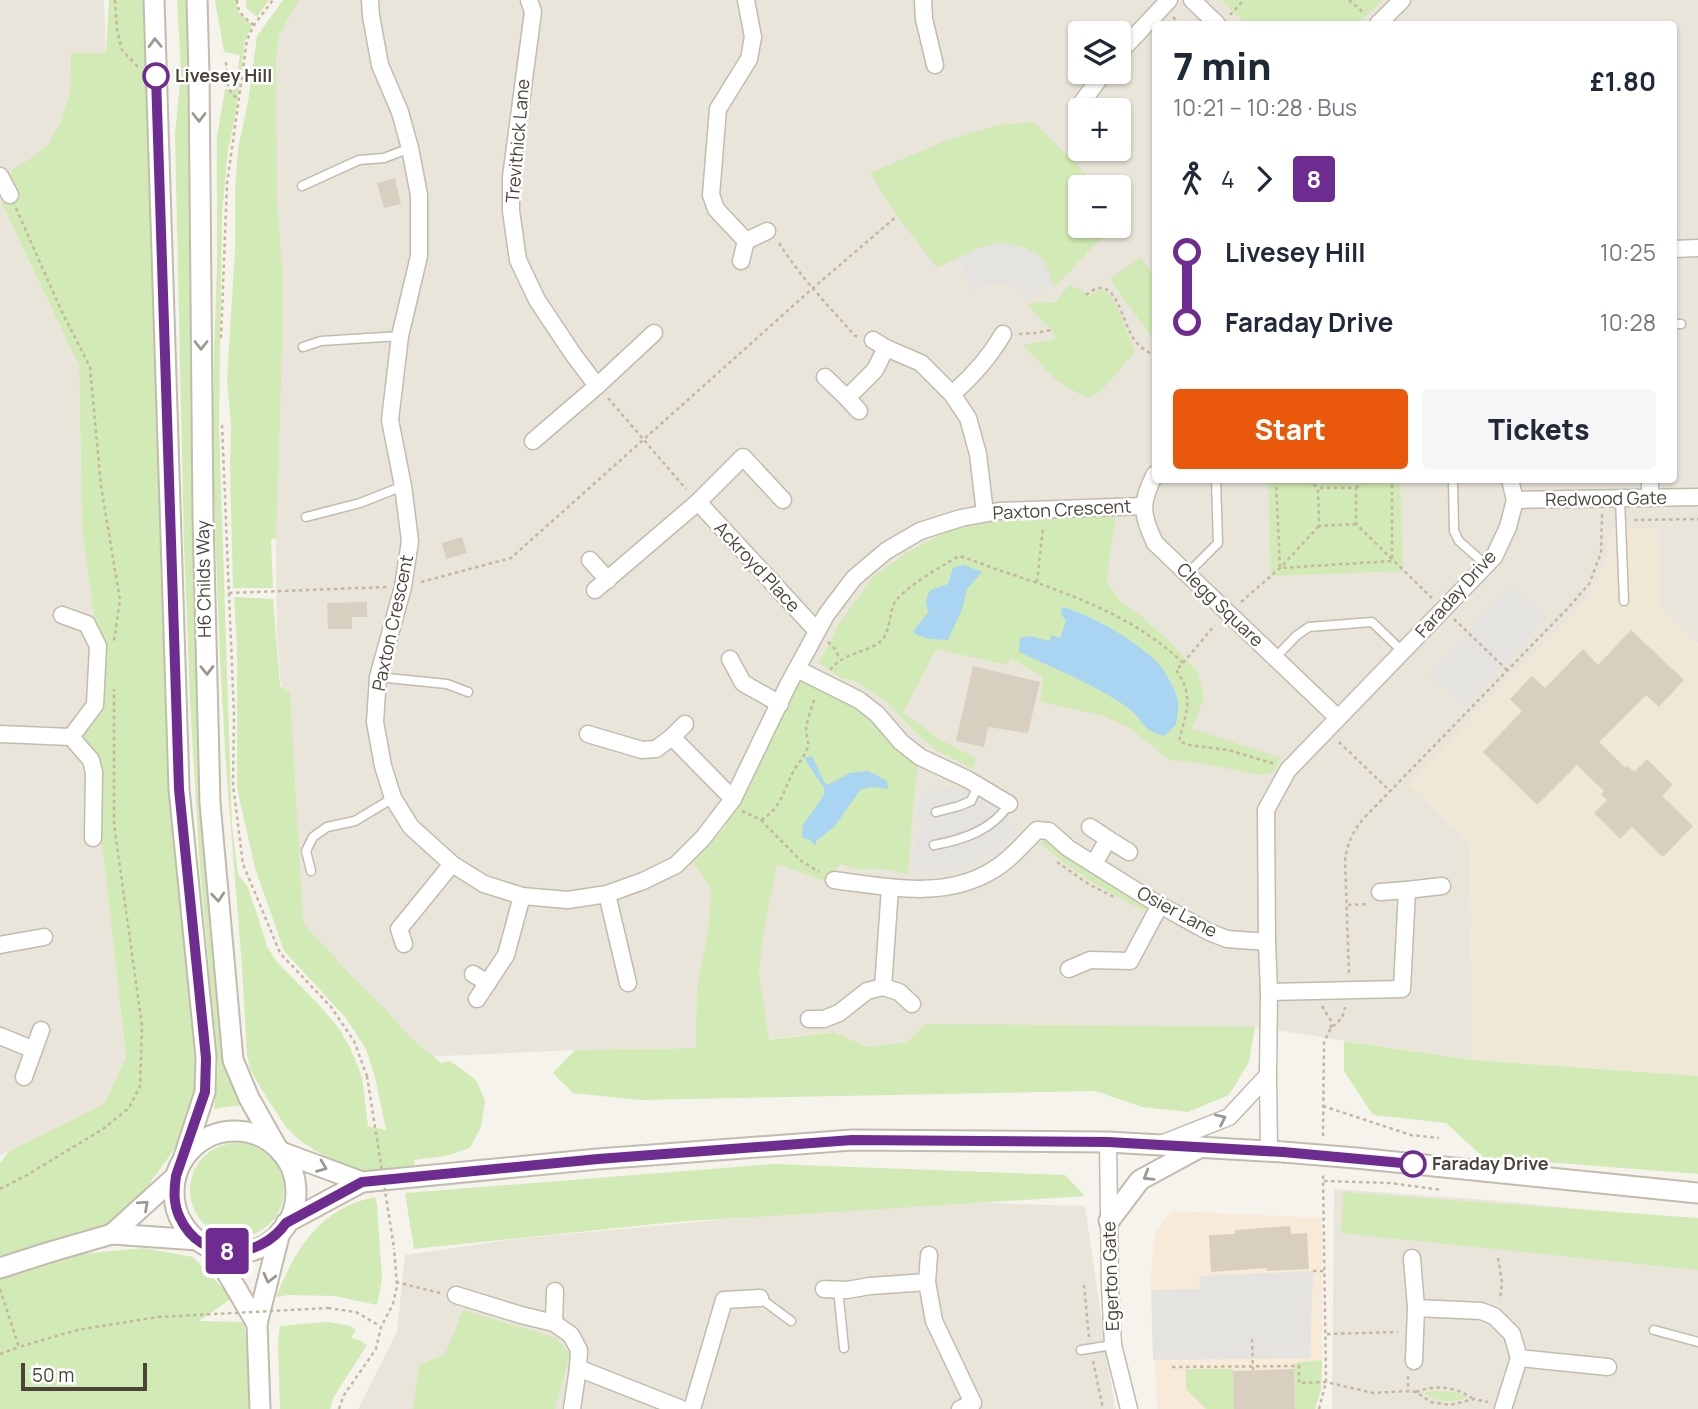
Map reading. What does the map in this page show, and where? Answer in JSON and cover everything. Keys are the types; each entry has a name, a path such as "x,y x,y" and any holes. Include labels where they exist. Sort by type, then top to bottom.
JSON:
{"street":[{"name":"H6 Childs Way","path":"154,0 179,789 206,1058 205,1092 179,1168"},
{"name":"H6 Childs Way","path":"197,0 203,518 210,803 233,1060 249,1098 278,1149"},
{"name":"Paxton Crescent","path":"370,0 370,16 380,65 400,112 419,195 419,256 400,336 390,420 410,541 403,587 378,677 375,722 383,766 393,798 411,827 452,864 484,884 522,895 568,900 607,894 676,865 703,838 733,799 797,669 827,615 854,578 886,551 920,531 985,513 1143,506"},
{"name":"Trevithick Lane","path":"529,0 533,12 511,177 511,211 519,260 537,300 597,386"},
{"path":"746,0 753,37 749,59 718,109 711,195 716,209 746,241"},
{"path":"923,0 923,19 935,65"},
{"path":"1131,40 1169,0"},
{"path":"1192,0 1221,21"},
{"path":"1374,21 1402,0"},
{"path":"0,176 10,195"},
{"path":"746,241 767,231"},
{"path":"741,261 746,241"},
{"path":"1677,249 1698,248"},
{"path":"533,441 654,333"},
{"path":"952,394 976,373 1003,334"},
{"path":"847,398 875,370 880,344 921,363 952,394 968,418 978,454 985,513"},
{"path":"825,377 859,411"},
{"path":"590,559 602,585 698,502 743,457 783,500"},
{"path":"1143,506 1152,480"},
{"path":"1511,483 1515,500"},
{"path":"1650,483 1650,498"},
{"name":"Redwood Gate","path":"1515,500 1698,497"},
{"name":"Faraday Drive","path":"1276,1151 1268,1076 1266,810 1288,769 1494,557 1508,527 1515,500"},
{"name":"Ackroyd Place","path":"698,502 817,631"},
{"name":"Clegg Square","path":"1143,506 1145,523 1155,543 1338,718"},
{"path":"62,615 88,624 98,646 95,705 71,737"},
{"path":"730,659 743,683 780,704"},
{"path":"797,669 859,700 920,757 1009,804"},
{"path":"588,734 642,750 656,749 685,724"},
{"path":"0,734 71,737 91,761 94,772 93,838"},
{"path":"672,737 733,799"},
{"path":"1090,827 1129,852"},
{"name":"Osier Lane","path":"834,880 890,888 944,888 971,881 993,870 1016,852 1037,830 1049,831 1068,848 1209,932 1227,939 1267,942"},
{"path":"1094,864 1108,839"},
{"path":"396,932 452,864"},
{"path":"1380,892 1442,886"},
{"path":"883,987 890,888"},
{"path":"1269,992 1402,989 1407,890"},
{"path":"607,894 616,968 628,983"},
{"path":"477,999 506,955 522,895"},
{"path":"1069,969 1090,960 1135,967 1160,905"},
{"path":"0,945 44,937"},
{"path":"473,974 488,983"},
{"path":"809,1019 839,1013 866,991 883,987 899,992 912,1004"},
{"path":"24,1077 41,1030"},
{"path":"0,1036 34,1050"},
{"path":"1161,1144 1229,1117 1268,1076"},
{"path":"112,1234 179,1168 194,1146 209,1136 226,1131 244,1131 261,1136 278,1149 362,1182"},
{"path":"0,1269 112,1234 205,1244 231,1252 249,1251 266,1244 283,1228 362,1182 598,1159 852,1140 1108,1142 1202,1146 1356,1158 1698,1193"},
{"name":"Egerton Gate","path":"1108,1142 1113,1345 1129,1409"},
{"path":"1109,1222 1140,1180 1202,1146"},
{"path":"260,1409 257,1324 283,1228 294,1206 296,1187 291,1168 278,1149"},
{"path":"179,1168 174,1190 180,1218 187,1230 205,1244 257,1324"},
{"path":"929,1255 927,1282 934,1321 973,1403"},
{"path":"1412,1258 1416,1308 1414,1361"},
{"path":"831,1289 847,1290 927,1282"},
{"path":"554,1323 555,1291"},
{"path":"456,1294 554,1323 571,1335 579,1350 572,1409"},
{"path":"707,1300 760,1297"},
{"path":"692,1409 724,1300"},
{"path":"1416,1308 1482,1311 1494,1316 1512,1334 1519,1358 1504,1407"},
{"path":"1519,1358 1608,1367"},
{"path":"578,1368 682,1409"}],"lane":[{"path":"302,186 359,160 384,158 410,148"},
{"path":"303,347 321,341 400,336"},
{"path":"1188,574 1218,543 1216,483"},
{"path":"1453,483 1454,531 1459,541 1486,565"},
{"path":"306,517 360,503 403,486"},
{"path":"1620,499 1623,601"},
{"path":"1275,658 1296,635 1309,627 1372,622 1402,652"},
{"path":"378,677 447,684 468,692"},
{"path":"936,812 971,801 978,786"},
{"path":"310,871 306,851 313,837 327,827 355,821 393,798"},
{"path":"934,845 961,840 975,834 997,819 1009,804"},
{"path":"831,1289 844,1348"},
{"path":"760,1297 791,1321"},
{"path":"1654,1330 1698,1342"},
{"path":"1081,1350 1113,1345"}],"path":[{"path":"115,0 117,30 122,50 143,74"},
{"path":"237,0 239,11 254,25"},
{"path":"221,348 227,184 247,40 254,25 273,0"},
{"path":"1223,21 1244,0"},
{"path":"1349,0 1374,21"},
{"path":"226,62 228,87 231,95 239,99"},
{"path":"229,593 403,587 511,558 897,216"},
{"path":"767,231 775,237 787,256 855,336 880,344"},
{"path":"1086,295 1098,287 1107,289 1115,297 1137,344 1152,355"},
{"path":"1003,334 1051,330"},
{"path":"597,386 698,502"},
{"path":"221,416 234,715 233,785 243,864 280,953 331,1007 354,1041 367,1076 394,1248 397,1286 393,1304 381,1327 376,1349 344,1395 339,1409"},
{"path":"1276,483 1280,568"},
{"path":"1312,483 1318,488 1356,488 1361,483"},
{"path":"1392,483 1392,561"},
{"path":"1318,488 1319,526"},
{"path":"1356,488 1356,524 1507,670"},
{"path":"1037,582 1045,509"},
{"path":"1602,521 1698,519"},
{"path":"1288,769 1228,750 1189,745 1179,741 1189,699 1184,681 1176,670 1212,628 1280,568 1319,526 1356,524"},
{"path":"761,820 770,815 779,803 805,753 809,742 807,723 815,698 833,666 840,659 880,642 886,635 894,602 934,569 960,556 1063,592 1135,627 1170,650 1183,663"},
{"path":"1280,568 1392,561"},
{"path":"1327,730 1390,791"},
{"path":"733,799 741,810 761,820 800,860 834,880"},
{"path":"1312,990 1331,1021 1331,1028"},
{"path":"1323,1106 1412,1135 1439,1138"},
{"path":"1322,1181 1390,1183 1442,1190"},
{"path":"1494,1316 1500,1301 1502,1282 1498,1258"},
{"path":"1313,1271 1325,1271"},
{"path":"396,1282 455,1297 456,1294"},
{"path":"0,1289 19,1347"},
{"path":"0,1354 77,1330 158,1317 328,1308 356,1312 381,1327"},
{"path":"1326,1334 1415,1332"},
{"path":"1252,1339 1253,1368"},
{"path":"1172,1367 1299,1366 1297,1383 1326,1382 1373,1393 1416,1392 1431,1387 1452,1388 1461,1390 1474,1399 1504,1407"},
{"path":"1416,1392 1423,1398 1440,1404 1450,1405 1474,1399"}],"shaded area":[{"path":"0,0 104,0 106,53 71,53 70,92 60,123 49,143 33,157 2,204 79,366 82,528 98,646 94,772 126,1059 104,1104 0,1155"},
{"path":"298,0 1698,0 1698,644 1659,607 1659,528 1612,529 1606,561 1588,599 1409,784 1470,844 1473,1060 1255,1027 907,1042 867,1047 833,1032 696,1048 422,1057 300,926 277,637 269,40"},
{"path":"1000,242 1023,247 1040,256 1049,271 1054,288 1028,299 1009,285 995,283 973,291 959,257"},
{"path":"1659,528 1659,607 1698,644 1698,1076 1473,1060 1470,844 1408,784 1588,599 1606,561 1611,529"},
{"path":"1511,585 1546,617 1464,707 1429,675"},
{"path":"954,787 989,806 1019,829 991,856 961,870 935,873 922,872 911,867 922,821 915,817 920,792"},
{"path":"1334,1189 1488,1200 1698,1221 1698,1409 1332,1409"},
{"path":"919,1201 1085,1206 1115,1409 358,1409 397,1332 405,1255 516,1239"},
{"path":"1172,1211 1322,1218 1322,1380 1315,1409 1157,1409 1151,1280 1155,1231"},
{"path":"1313,1271 1310,1358 1153,1360 1151,1290 1200,1289 1199,1276"}],"green space":[{"path":"109,0 152,0 179,789 193,1031 198,1059 196,1091 193,1108 175,1148 138,1200 108,1226 0,1259 0,1163 9,1151 104,1104 126,1058 94,772 71,737 95,705 98,646 82,528 79,366 2,204 12,170 49,143 60,123 70,92 71,53 106,53"},
{"path":"177,0 194,0 192,397 195,572 228,1070 241,1105 214,1109 218,1068 200,870 184,544 175,134 181,72"},
{"path":"215,0 236,0 238,12 252,25 245,41 228,151 222,214 219,426 232,827 238,874 248,887 268,948 277,962 340,1030 351,1050 362,1077 368,1126 386,1130 366,1049 346,1018 284,951 255,868 237,788 237,647 234,597 273,599 280,686 290,692 303,923 411,1038 441,1063 450,1061 476,1080 485,1100 481,1127 470,1148 446,1156 414,1160 415,1165 374,1171 361,1170 336,1162 299,1140 286,1127 263,1092 250,1069 247,1054 226,767 212,453 217,137 225,89 235,90 240,55 224,52"},
{"path":"246,0 269,0 257,17 246,8"},
{"path":"283,0 299,0 279,35 276,59 282,348 276,539 271,539 273,588 233,588 231,426 227,379 238,149 257,36"},
{"path":"1221,0 1382,0 1361,21 1243,21"},
{"path":"1034,122 1068,156 1068,161 1073,161 1087,175 1068,175 1068,238 1102,238 1054,288 1049,271 975,250 937,268 897,216 870,173 947,140 999,125"},
{"path":"1141,257 1152,273 1152,338 1110,279"},
{"path":"1069,285 1088,296 1100,290 1106,291 1117,307 1135,352 1100,392 1086,398 1056,380 1023,345 1055,339 1053,332 1027,305 1039,301 1056,302"},
{"path":"1268,483 1400,483 1403,571 1271,576"},
{"path":"1034,516 1116,517 1106,581 1121,602 1145,619 1198,672 1204,698 1192,729 1281,758 1274,772 1261,775 1170,760 1128,727 1101,715 1040,702 1043,677 1012,659 1006,665 936,649 903,713 941,740 975,758 974,769 936,750 873,692 856,681 841,678 819,663 840,622 873,577 906,553 946,532 985,523"},
{"path":"800,682 862,706 889,742 918,763 908,874 883,869 857,869 841,864 831,872 829,883 777,864 763,935 759,974 769,1040 834,1032 867,1047 907,1042 926,1024 1255,1027 1249,1062 1229,1095 1188,1112 1142,1107 1096,1091 639,1100 573,1093 553,1073 575,1050 696,1048 697,989 709,926 711,889 693,862 724,829"},
{"path":"1048,836 1150,907 1149,913 1078,873 1040,843"},
{"path":"1344,1041 1473,1060 1698,1076 1698,1174 1483,1157 1446,1123 1373,1115 1344,1071"},
{"path":"237,1143 255,1147 270,1157 280,1172 284,1190 280,1208 270,1223 255,1233 237,1237 219,1233 204,1223 194,1208 190,1190 194,1172 204,1157 219,1147"},
{"path":"774,1164 1065,1175 1085,1196 675,1222 414,1249 405,1193"},
{"path":"1343,1192 1698,1218 1698,1270 1341,1233"},
{"path":"375,1197 382,1279 377,1305 335,1296 276,1297 292,1262 312,1233 339,1210"},
{"path":"144,1248 193,1257 232,1298 199,1321 244,1322 253,1409 0,1409 0,1279 80,1254"},
{"path":"463,1310 556,1338 570,1354 555,1409 413,1409 419,1365 445,1354"},
{"path":"327,1322 351,1326 356,1330 351,1338 367,1345 333,1398 330,1409 280,1409 280,1326"},
{"path":"1322,1360 1321,1390 1315,1409 1295,1409 1294,1363"},
{"path":"1186,1369 1233,1369 1234,1409 1206,1409 1186,1389"},
{"path":"1454,1392 1466,1397 1444,1401 1423,1393"}],"water":[{"path":"964,565 982,572 967,589 962,609 948,640 930,639 915,634 913,631 928,613 926,600 930,590 948,584 953,568"},
{"path":"1061,607 1111,628 1158,663 1166,673 1178,702 1176,724 1165,736 1146,728 1132,711 1101,691 1019,652 1020,638 1029,636 1049,641 1052,635 1060,638 1066,620 1062,616"},
{"path":"812,756 828,785 850,773 868,771 887,781 888,789 861,789 834,827 817,840 815,846 810,840 802,838 803,825 824,795 824,788 804,758"}],"building":[{"path":"395,178 401,204 384,208 377,183"},
{"path":"462,537 467,553 446,559 442,543"},
{"path":"367,602 367,617 352,617 352,629 328,629 327,603"},
{"path":"1631,630 1684,680 1659,707 1646,695 1599,742 1626,768 1628,766 1634,772 1647,759 1673,785 1662,796 1693,826 1663,857 1632,827 1620,839 1594,813 1607,800 1601,794 1604,791 1577,765 1537,805 1483,752 1522,711 1510,699 1532,676 1545,688 1583,649 1598,665"},
{"path":"973,666 1040,682 1028,733 988,727 984,747 956,741"},
{"path":"1290,1226 1291,1234 1307,1233 1309,1269 1267,1271 1267,1268 1211,1272 1209,1235"},
{"path":"1294,1369 1295,1409 1234,1409 1233,1371"}],"bus line":[{"name":"8","path":"156,76 179,789 206,1058 205,1092 176,1176 174,1190 180,1218 187,1230 198,1240 213,1248 231,1252 249,1251 266,1244 280,1233 286,1223 362,1182 598,1159 852,1140 1161,1144 1413,1164"}],"place":[{"name":"Livesey Hill","path":"156,76"},
{"name":"Faraday Drive","path":"1413,1164"}]}
